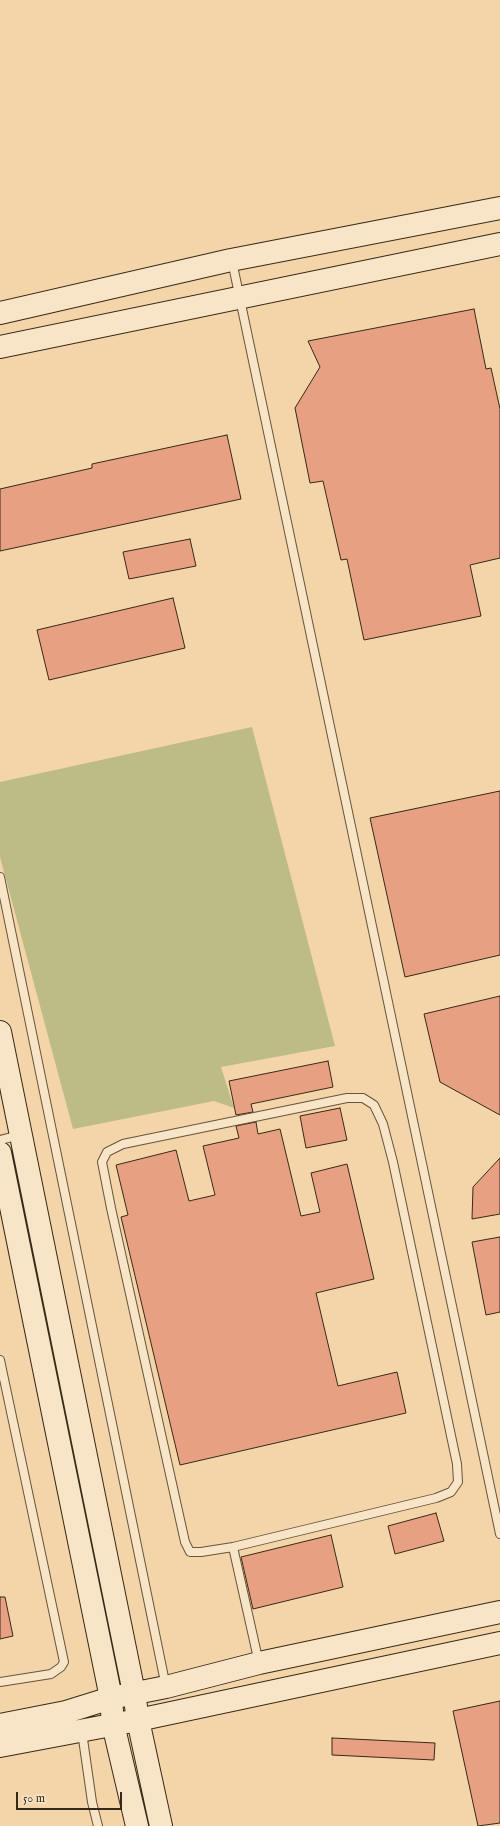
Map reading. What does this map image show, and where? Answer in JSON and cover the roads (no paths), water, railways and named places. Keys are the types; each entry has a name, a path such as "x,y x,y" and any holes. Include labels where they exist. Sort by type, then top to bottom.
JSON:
{"street":[{"path":"0,313 231,260 500,208"},
{"path":"0,347 500,244"},
{"path":"0,1032 134,1693 138,1720 161,1826"},
{"path":"0,1153 111,1698 113,1724 137,1826"},
{"path":"0,1725 66,1712 111,1698 166,1687 259,1663 500,1612"},
{"path":"0,1746 82,1729 138,1720 500,1643"}],"lane":[{"path":"231,260 500,1534"},
{"path":"0,877 25,1005 166,1687"},
{"path":"347,1098 364,1098 374,1105 383,1124 393,1162 456,1464 458,1482 451,1492 436,1498 233,1547 201,1552 190,1552 185,1542 102,1162 107,1152 123,1144 347,1098"},
{"path":"0,1140 21,1135"},
{"path":"0,1360 64,1662 61,1667 51,1674 0,1682"},
{"path":"233,1547 259,1663"},
{"path":"82,1729 92,1802 98,1826"}]}
